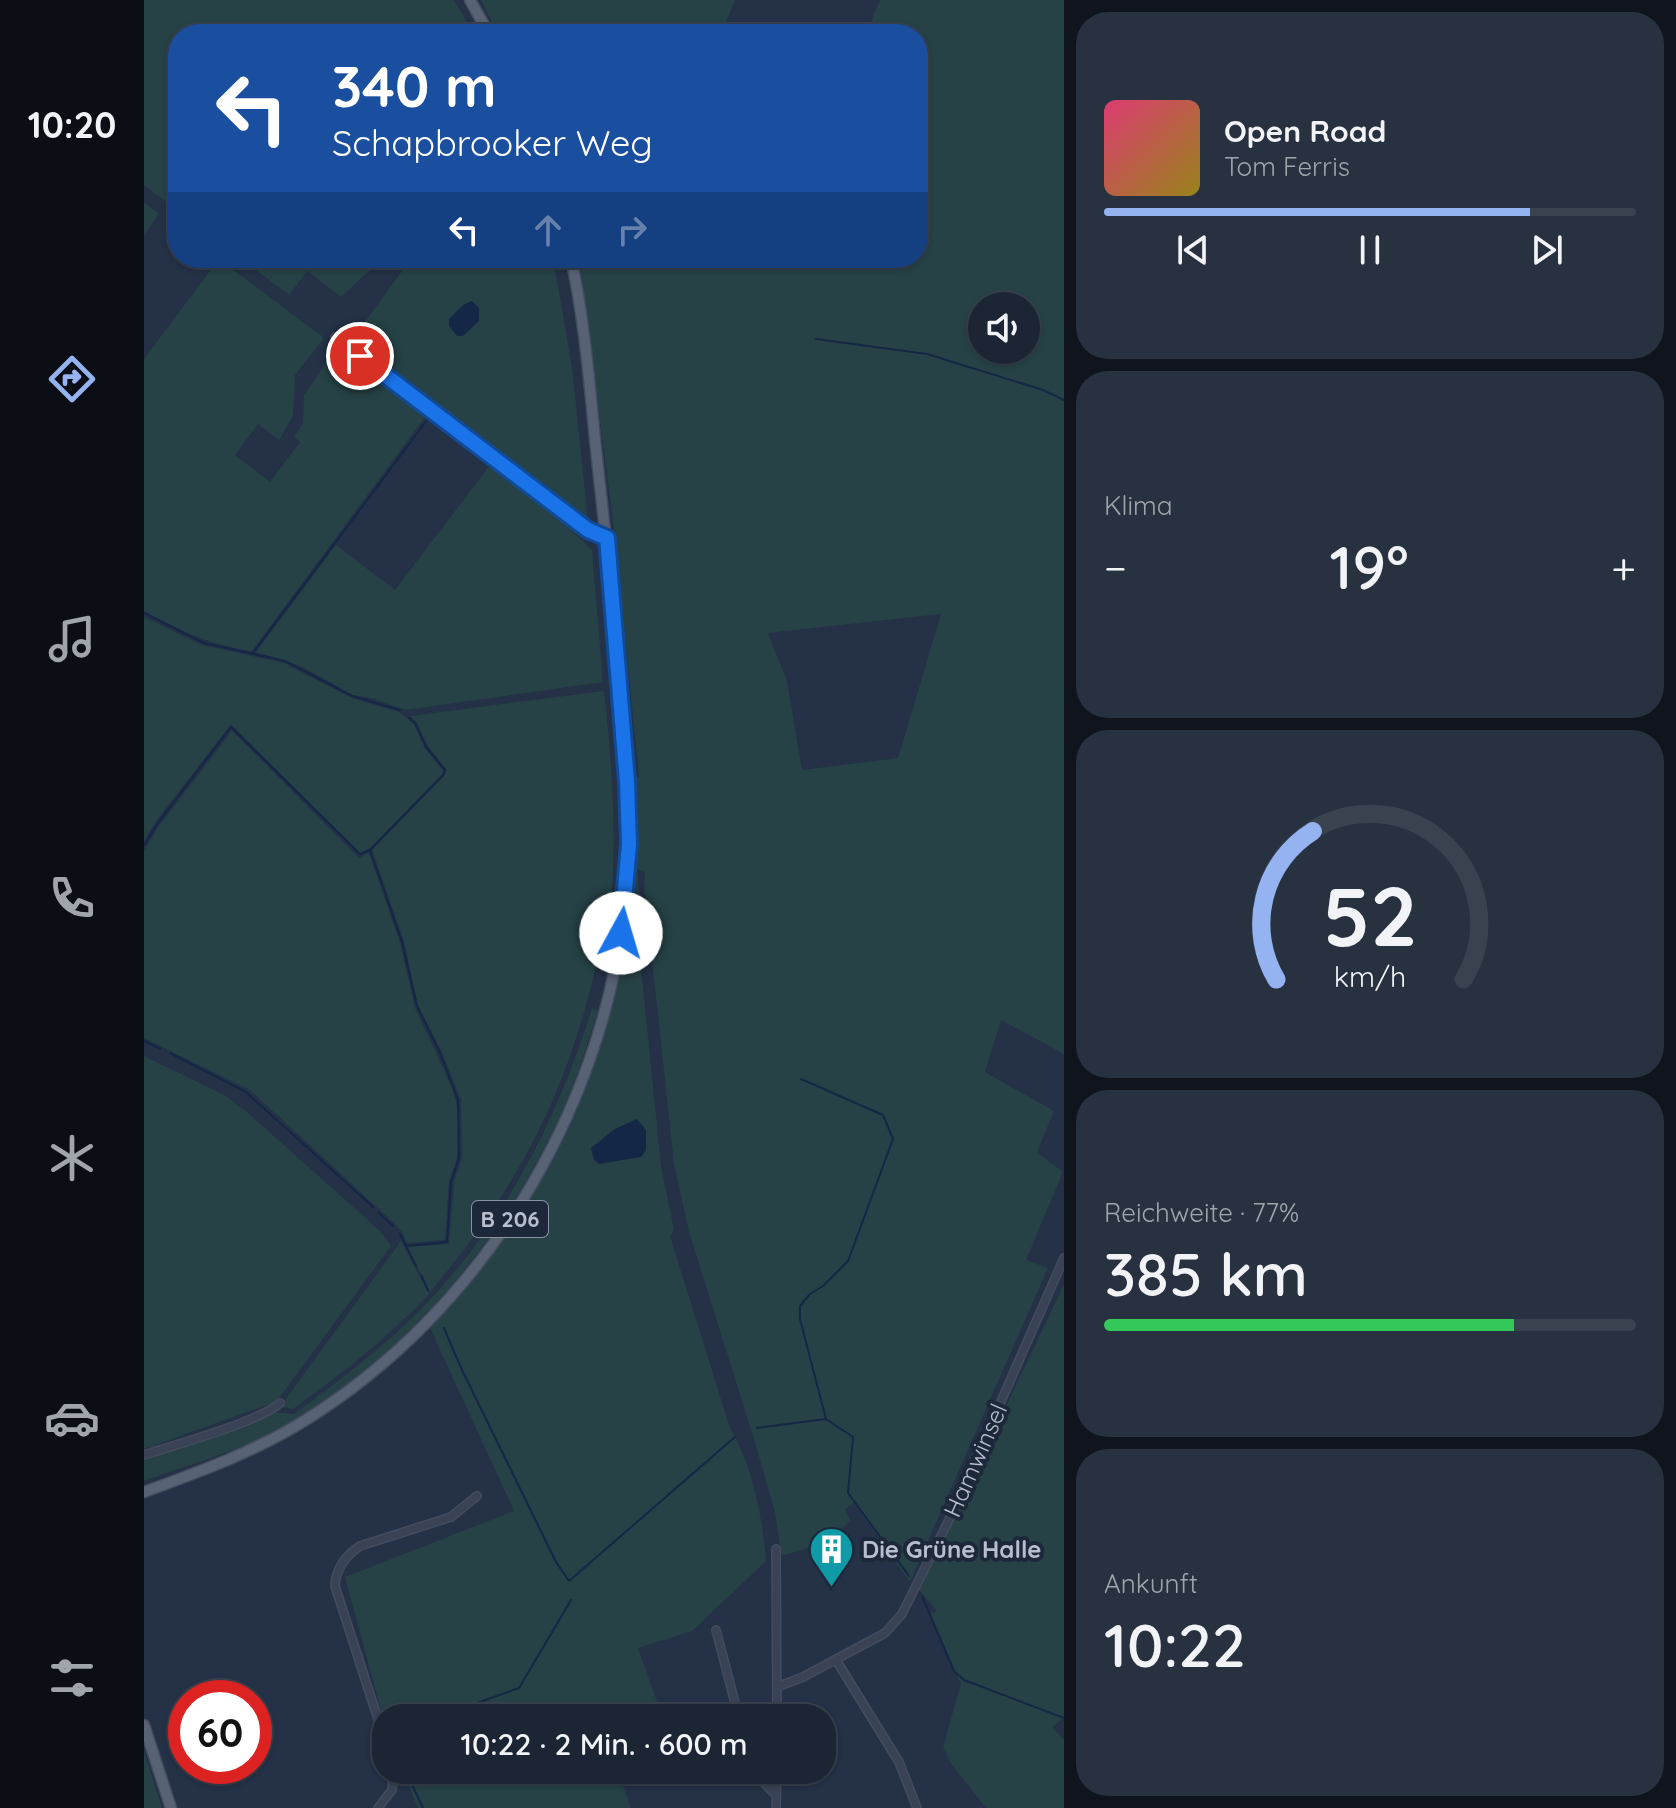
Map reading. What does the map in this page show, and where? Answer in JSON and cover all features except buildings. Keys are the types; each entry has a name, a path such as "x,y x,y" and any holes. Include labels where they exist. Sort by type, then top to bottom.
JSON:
{"main road":[{"path":"470,0 483,24"},
{"name":"B 206","path":"144,1492 233,1459 316,1413 378,1368 433,1315 483,1258 534,1181 557,1139 597,1038 618,956 629,844 627,782 607,538 580,300 573,268"},
{"path":"144,1725 171,1808"}],"street":[{"path":"335,337 588,530 607,538"},
{"name":"Hamwinsel","path":"777,1687 885,1633 902,1614 947,1524 1064,1258"},
{"path":"144,1455 238,1423 273,1409 280,1403"},
{"path":"373,1704 335,1586 338,1569 350,1552 360,1546 451,1517 477,1496"},
{"path":"776,1549 777,1704"},
{"path":"716,1630 735,1704"},
{"path":"836,1660 899,1762 917,1808"},
{"path":"378,1808 392,1790 392,1784"},
{"path":"765,1784 776,1795"},
{"path":"776,1784 776,1808"}],"green space":[{"path":"144,0 454,0 468,24 168,24 168,203 144,185"},
{"path":"481,0 735,0 725,24 493,24"},
{"path":"880,0 1064,0 1064,1054 1001,1020 985,1072 1054,1111 1037,1152 1063,1172 1026,1260 1048,1268 910,1582 854,1503 845,1509 850,1520 838,1532 808,1548 781,1555 775,1512 689,1232 674,1164 645,872 637,869 642,926 637,928 661,1166 674,1230 670,1236 730,1428 750,1475 759,1510 766,1561 692,1631 638,1648 658,1704 379,1704 345,1577 514,1511 430,1328 480,1268 524,1206 560,1141 590,1074 612,1005 627,932 633,857 632,778 639,777 615,536 580,268 928,268 928,24 870,24","holes":["941,614 898,758 802,770 787,681 768,633","615,1129 646,1130 646,1149 641,1157 592,1148"]},
{"path":"144,202 159,214 144,235"},
{"path":"212,268 231,268 324,338 295,375 293,416 279,440 258,424 235,455 270,482 300,442 294,437 303,423 304,395 335,349 425,417 252,651 196,636 144,611 144,359"},
{"path":"253,268 372,268 341,297 307,271 289,295"},
{"path":"398,268 555,268 572,367 588,522 351,341 402,271"},
{"path":"490,465 551,511 592,550 603,682 405,710 353,695 301,666 256,652 336,545 395,590"},
{"path":"144,617 202,645 284,663 352,698 399,712 414,724 425,748 443,771 442,775 369,849 360,853 231,724 144,841"},
{"path":"604,691 613,797 611,904 581,1021 551,1105 511,1182 487,1219 430,1292 407,1247 449,1244 454,1182 462,1159 461,1100 442,1052 418,1006 404,941 372,850 445,775 446,769 410,716"},
{"path":"232,731 359,858 369,853 400,943 415,1008 456,1101 457,1158 449,1181 445,1240 407,1243 395,1224 250,1090 144,1038 144,851 160,825"},
{"path":"592,1008 598,1011 577,1073 541,1155 486,1241 455,1282 420,1320 344,1388 284,1428 144,1481 144,1459 273,1412 294,1414 373,1353 417,1313 475,1246 523,1171 562,1092"},
{"path":"144,1056 226,1096 380,1231 391,1246 280,1397 272,1403 144,1449"},
{"path":"401,1241 429,1294 381,1340 329,1382 293,1409 280,1407"},
{"path":"1064,1284 1064,1718 1052,1727 1064,1740 1064,1808 986,1808 952,1765 943,1747 961,1684 929,1614 937,1611 919,1590"},
{"path":"144,1751 162,1808 144,1808"},
{"path":"408,1784 622,1784 631,1808 418,1808"}],"water":[{"path":"472,301 479,308 479,321 463,336 457,336 449,326 449,319"},
{"path":"637,1119 646,1130 646,1150 641,1157 599,1164 594,1160 591,1148 615,1129"}],"waterway":[{"path":"816,339 927,354 1043,390 1064,400"},
{"path":"252,654 427,420"},
{"path":"144,613 204,643 285,661 352,696 400,710"},
{"path":"406,1246 447,1242 451,1182 459,1158 458,1100 417,1006 402,942 370,850 444,774 445,770 426,747 415,723 409,718"},
{"path":"144,845 231,727 360,854 370,850"},
{"path":"144,1041 161,1049"},
{"path":"170,1053 246,1092 373,1207"},
{"path":"801,1079 883,1115 893,1139 848,1261 800,1306 800,1319 826,1419"},
{"path":"379,1213 393,1226"},
{"path":"400,1234 416,1266"},
{"path":"421,1275 428,1290"},
{"path":"444,1328 556,1562 569,1581 735,1437"},
{"path":"757,1428 826,1419 853,1437 848,1493 909,1576"},
{"path":"922,1596 954,1671 964,1680 1064,1718"},
{"path":"474,1704 519,1688 571,1600"},
{"path":"412,1784 423,1808"}],"place":[{"name":"Die Grüne Halle","path":"831,1588"}],"route":[{"path":"360,356 588,530 607,538 627,782 629,844 621,933"}]}
